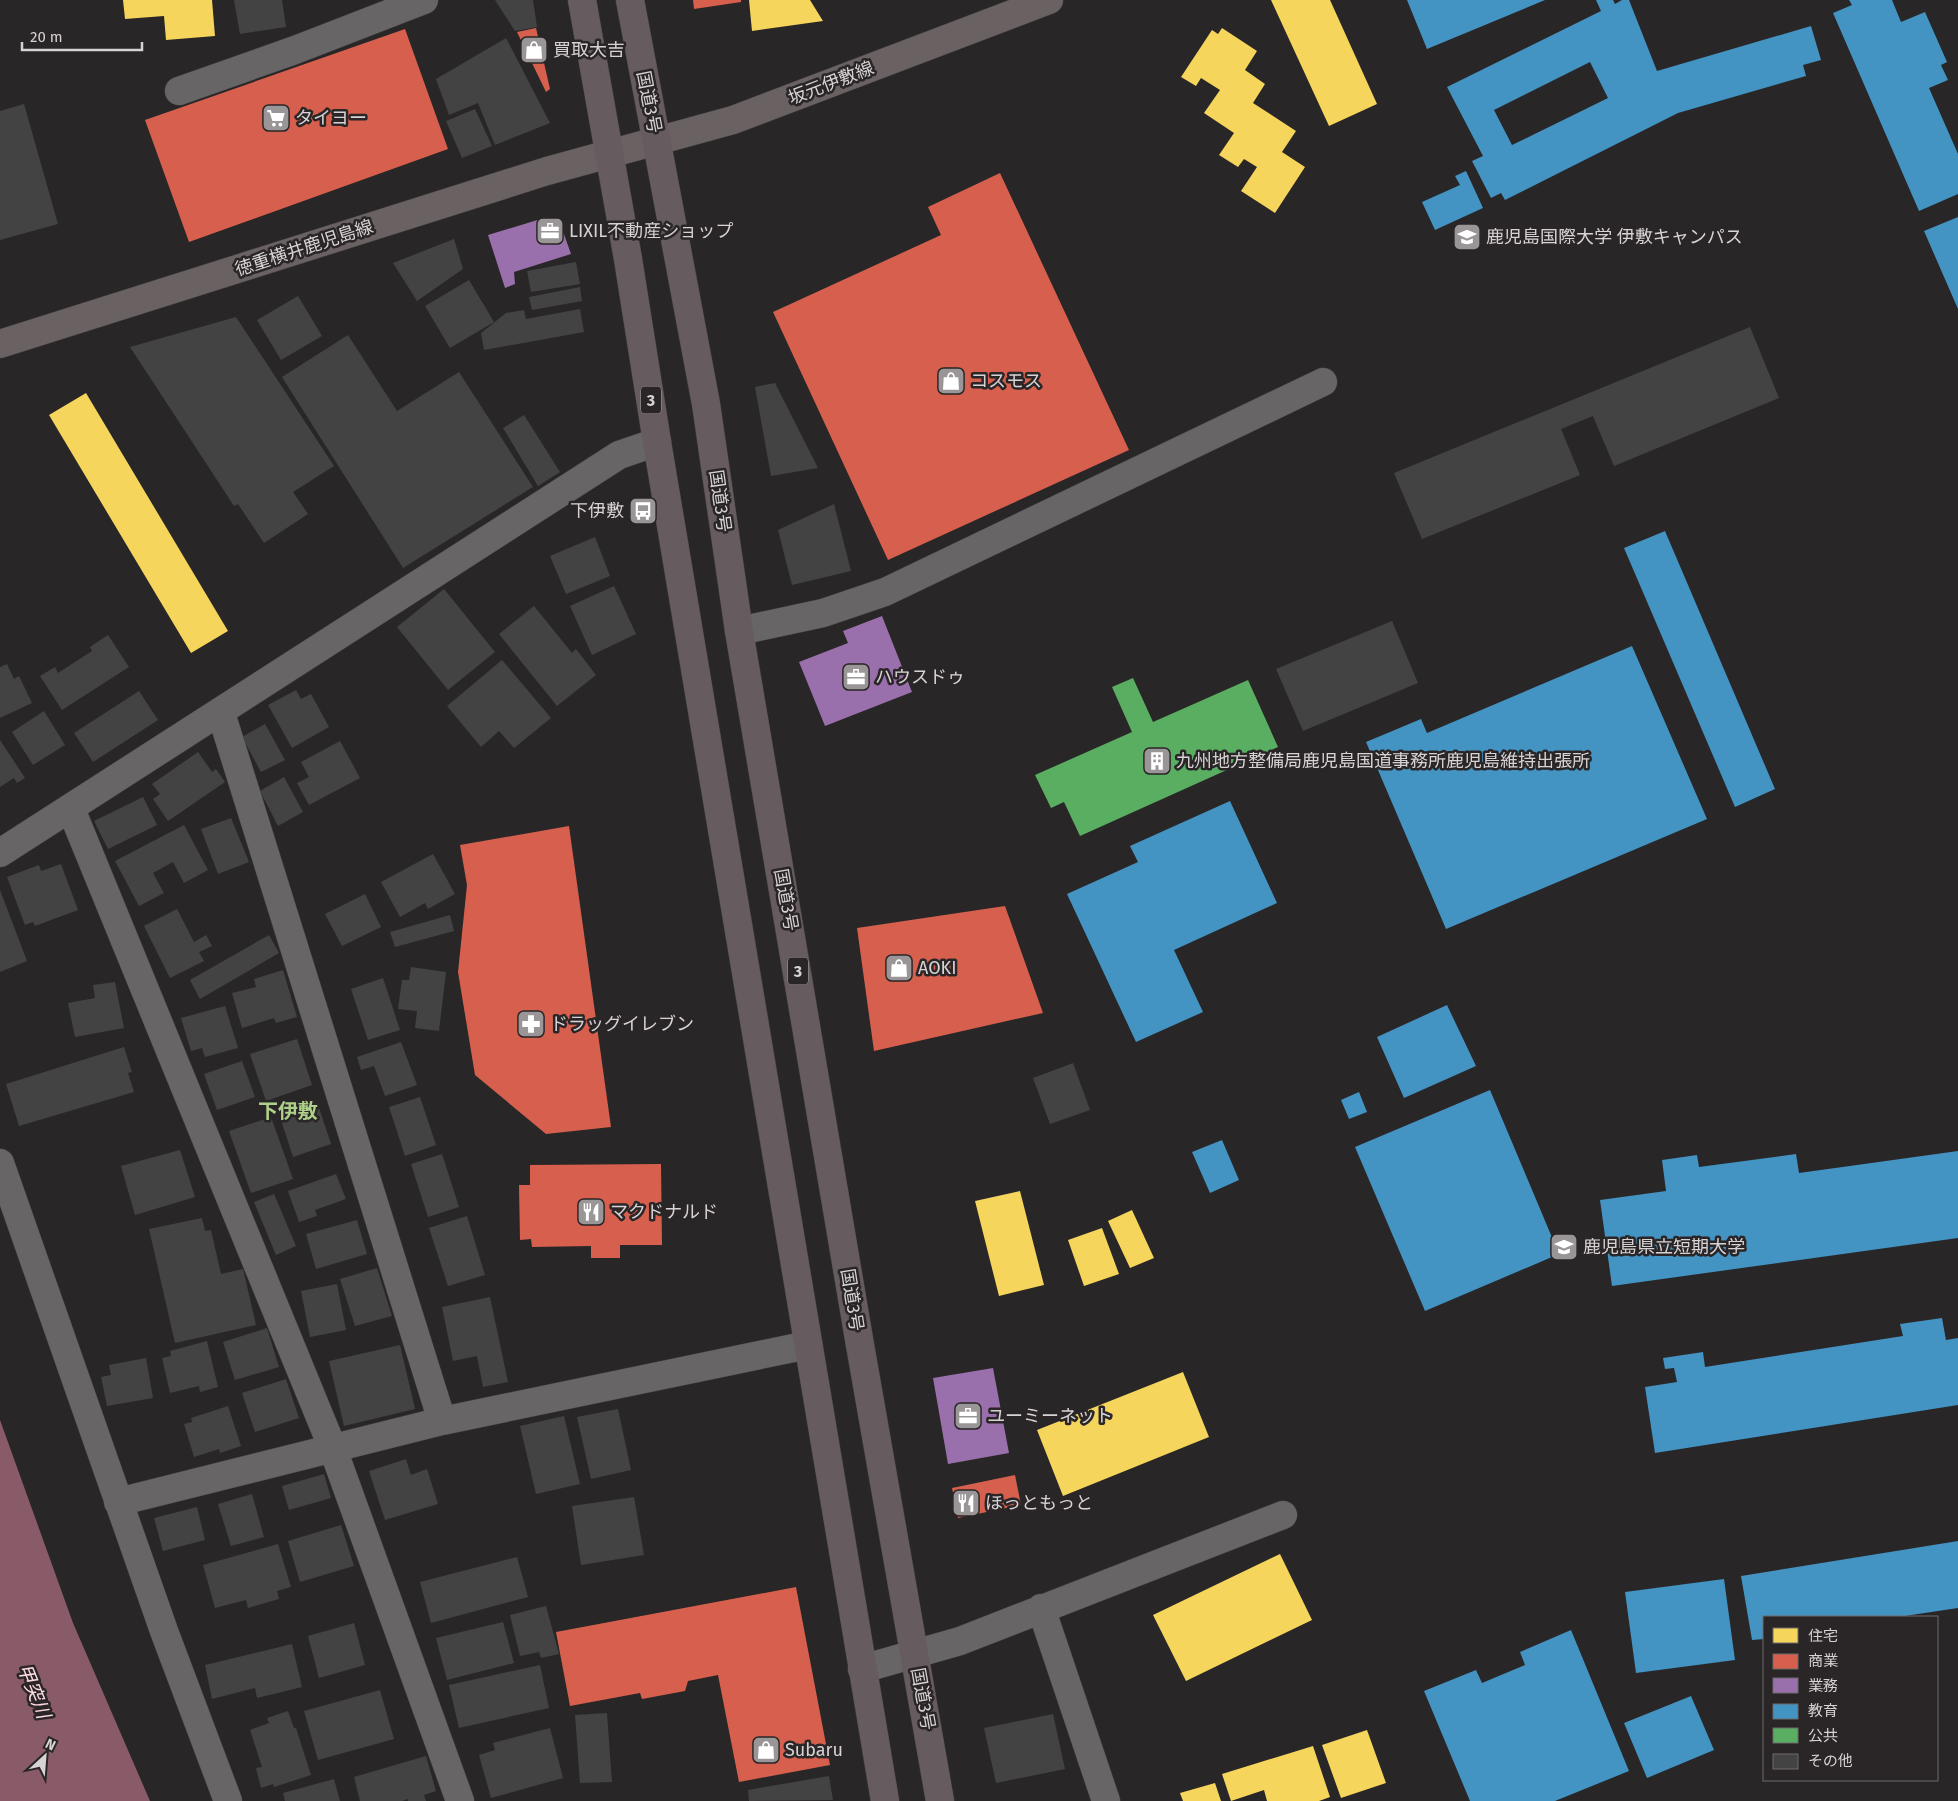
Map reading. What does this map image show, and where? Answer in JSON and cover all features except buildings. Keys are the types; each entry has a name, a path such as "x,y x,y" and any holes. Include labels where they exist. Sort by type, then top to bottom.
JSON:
{"highway":[{"name":"3","path":"582,0 628,260 885,1801"},
{"name":"国道3号","path":"630,0 706,404 739,631 860,1345 940,1801"}],"main road":[{"name":"坂元伊敷線","path":"610,154 733,120 1049,0"},
{"name":"徳重横井鹿児島線","path":"0,344 539,173 610,154"}],"street":[{"path":"179,91 295,50 424,0"},
{"path":"739,631 823,613 885,592 1323,382"},
{"path":"0,853 221,713 619,455 657,442"},
{"path":"221,713 442,1421"},
{"path":"71,809 334,1449 460,1801"},
{"path":"0,1163 164,1631 228,1801"},
{"path":"118,1502 442,1421 808,1345"},
{"path":"862,1669 960,1641 1283,1515"},
{"path":"1041,1608 1106,1801"}],"water":[{"name":"甲突川","path":"0,1420 73,1623 150,1801 0,1801"}],"place":[{"name":"買取大吉","path":"534,50"},
{"name":"タイヨー","path":"276,118"},
{"name":"LIXIL不動産ショップ","path":"550,231"},
{"name":"鹿児島国際大学 伊敷キャンパス","path":"1467,237"},
{"name":"コスモス","path":"951,381"},
{"name":"下伊敷","path":"643,511"},
{"name":"ハウスドゥ","path":"856,677"},
{"name":"九州地方整備局鹿児島国道事務所鹿児島維持出張所","path":"1157,761"},
{"name":"AOKI","path":"899,968"},
{"name":"ドラッグイレブン","path":"531,1024"},
{"name":"マクドナルド","path":"591,1212"},
{"name":"鹿児島県立短期大学","path":"1564,1247"},
{"name":"ユーミーネット","path":"968,1416"},
{"name":"ほっともっと","path":"966,1503"},
{"name":"Subaru","path":"766,1750"}],"district":[{"name":"下伊敷","path":"288,1111"}]}
